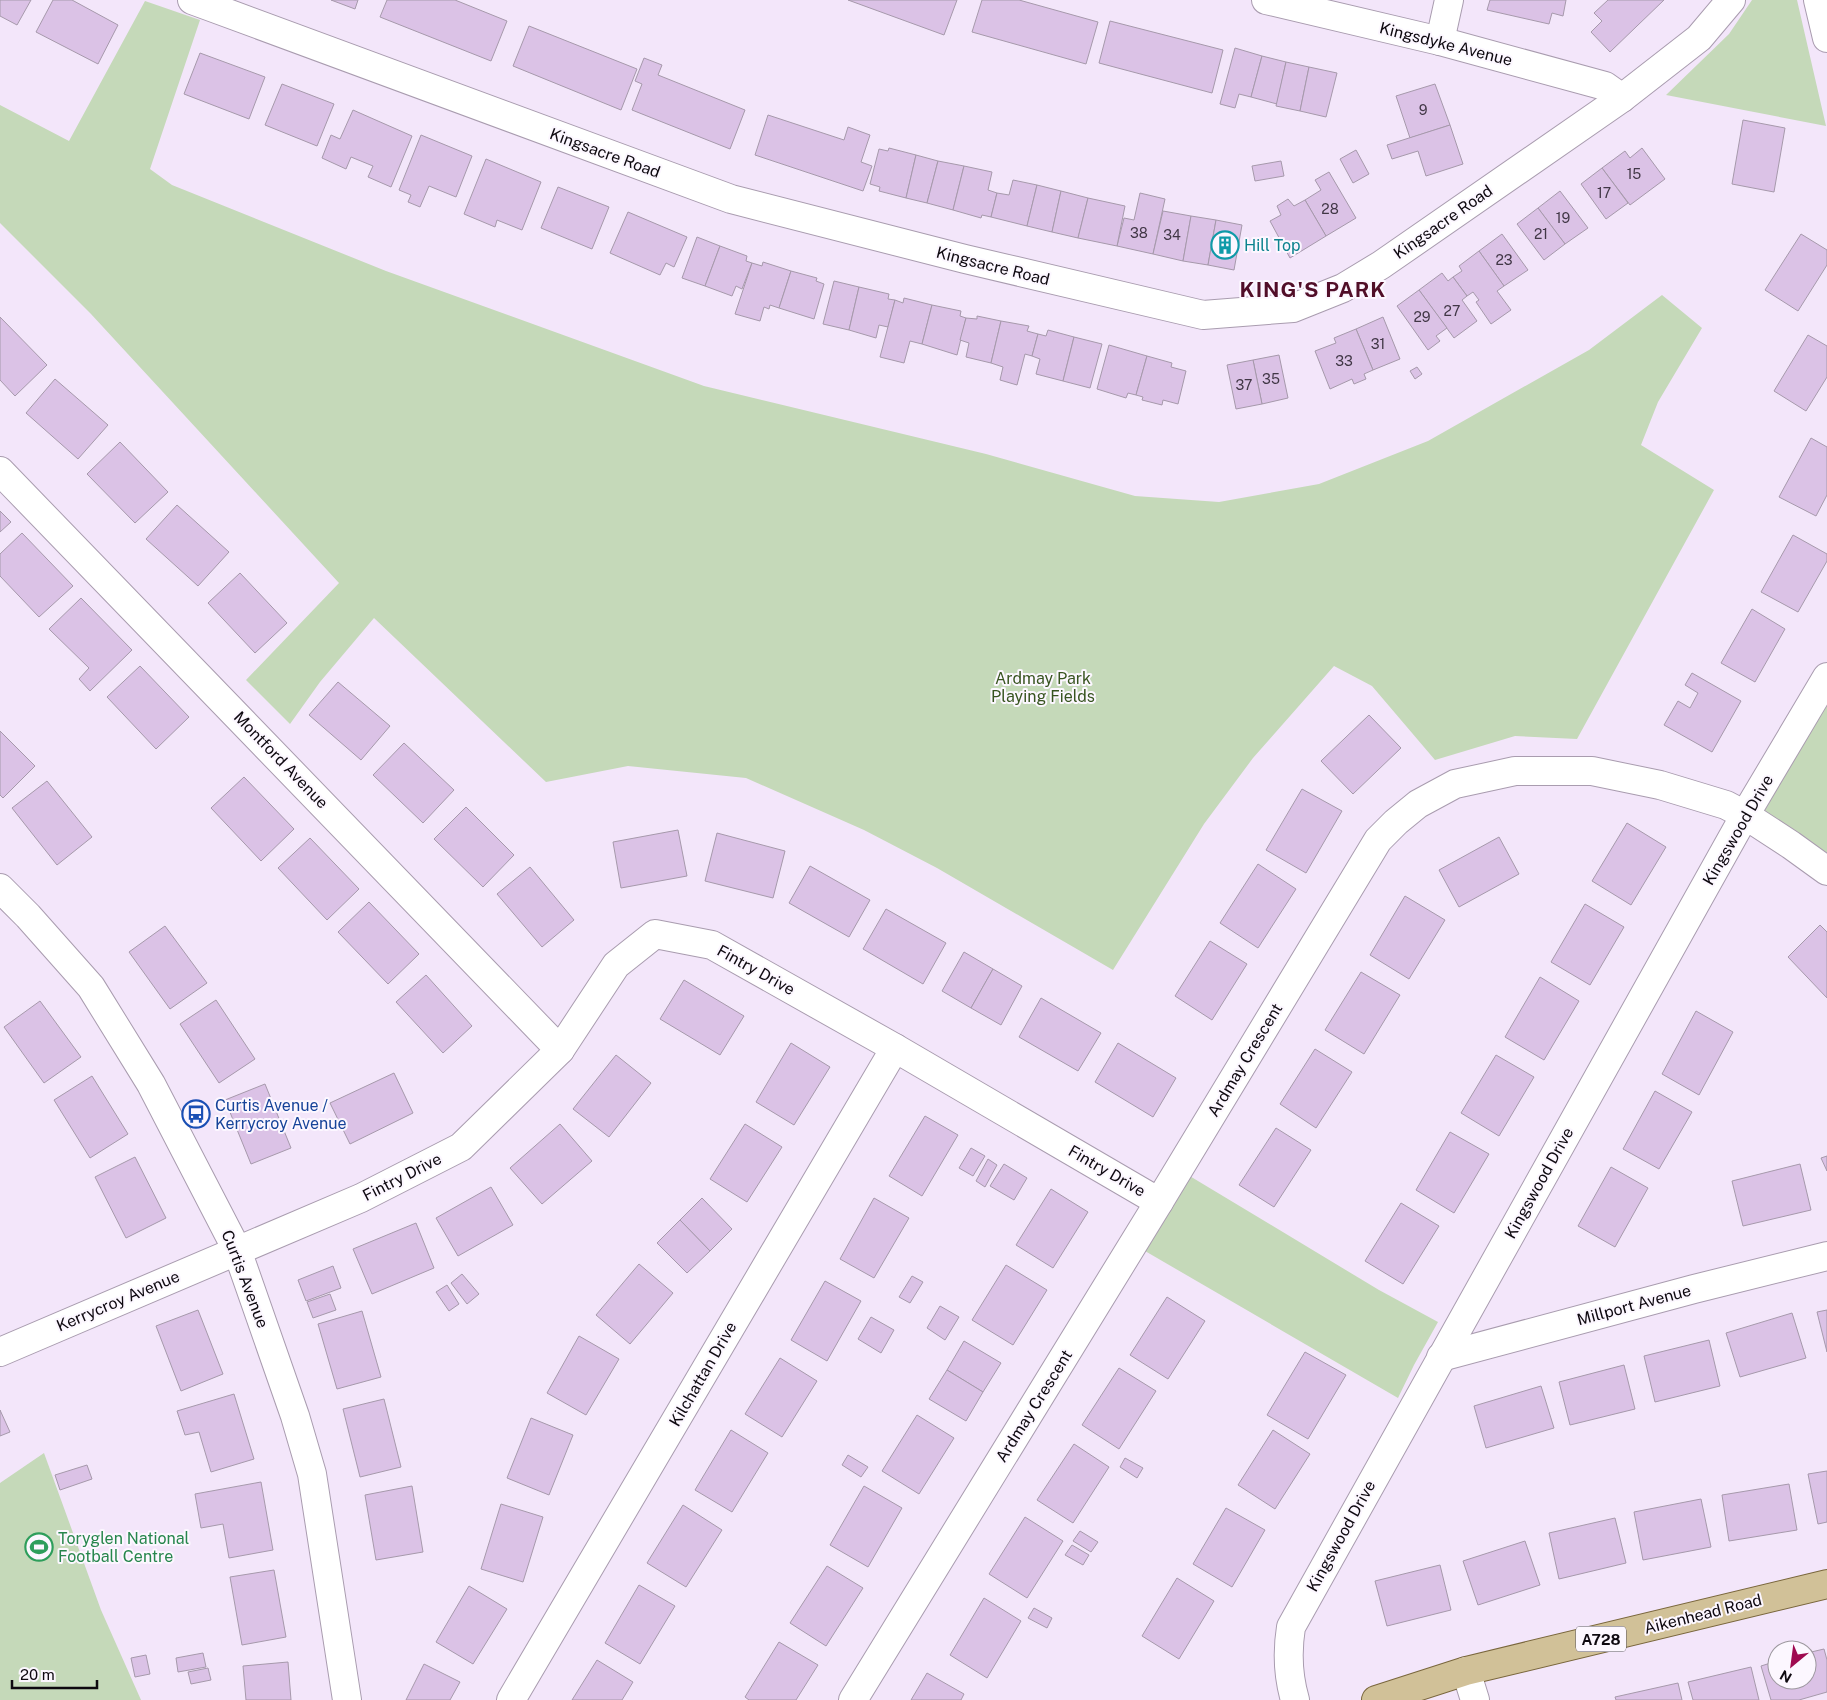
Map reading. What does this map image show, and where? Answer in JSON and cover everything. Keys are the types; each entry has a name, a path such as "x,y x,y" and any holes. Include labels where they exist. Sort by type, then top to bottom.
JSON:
{"main road":[{"name":"Aikenhead Road","path":"1376,1700 1466,1671 1827,1584"}],"street":[{"name":"Kingsacre Road","path":"192,0 731,199 1013,271 1202,315 1293,308 1343,288 1381,265 1622,98 1699,38 1731,0"},
{"name":"Kingsdyke Avenue","path":"1266,0 1440,41 1605,86 1622,98"},
{"path":"1440,41 1449,0"},
{"path":"1818,0 1827,38"},
{"name":"Montford Avenue","path":"0,471 560,1050"},
{"name":"Kingswood Drive","path":"1295,1700 1289,1670 1288,1645 1291,1627 1745,815 1827,676"},
{"name":"Ardmay Crescent","path":"853,1700 1159,1202 1378,840 1396,822 1418,804 1455,784 1515,771 1592,771 1660,785 1726,805 1791,845 1827,871"},
{"name":"Curtis Avenue","path":"0,888 28,916 91,987 151,1084 237,1250 295,1416 312,1474 347,1700"},
{"name":"Fintry Drive","path":"237,1250 361,1198 461,1147 560,1050 616,965 655,934 712,945 895,1048 1159,1202"},
{"name":"Kilchattan Drive","path":"512,1700 895,1048"},
{"name":"Kerrycroy Avenue","path":"0,1352 237,1250"},
{"name":"Millport Avenue","path":"1441,1357 1827,1256"},
{"path":"1466,1671 1475,1700"}],"green space":[{"path":"1752,0 1797,0 1826,126 1666,95 1729,34"},
{"name":"Ardmay Park Playing Fields","path":"145,1 200,20 150,169 172,185 386,271 704,386 986,454 1135,496 1219,502 1319,484 1428,441 1589,350 1662,295 1702,328 1658,402 1641,445 1714,490 1577,739 1515,736 1435,760 1372,686 1334,666 1253,758 1204,824 1113,970 937,868 864,830 746,778 628,766 546,782 374,618 320,682 290,724 246,680 339,583 91,314 0,223 0,105 69,141"},
{"path":"1827,687 1827,864 1751,812"},
{"path":"1188,1175 1379,1290 1438,1322 1398,1398 1145,1251"},
{"name":"Toryglen National Football Centre","path":"44,1453 101,1610 141,1700 0,1700 0,1483"}],"building":[{"path":"0,0 31,0 17,25 0,16"},
{"path":"53,0 72,0 118,25 98,64 36,32"},
{"path":"331,0 358,0 355,9"},
{"path":"387,0 455,0 507,21 491,61 380,17"},
{"path":"848,0 957,0 944,35"},
{"path":"982,0 1019,0 1098,22 1086,64 972,32"},
{"path":"1490,0 1566,0 1563,16 1552,13 1549,24 1487,10"},
{"path":"1608,0 1664,0 1610,52 1591,32 1602,21 1594,13"},
{"path":"1110,21 1223,50 1212,93 1099,63"},
{"path":"529,26 637,69 621,110 513,66"},
{"path":"1235,48 1262,56 1251,97 1239,94 1235,108 1220,104"},
{"path":"200,53 265,77 249,119 184,94"},
{"path":"1262,56 1286,62 1277,104 1251,97"},
{"path":"644,58 662,65 658,75 745,110 730,149 632,110 642,84 635,81"},
{"path":"1286,62 1309,67 1300,111 1276,106"},
{"path":"1309,67 1337,73 1326,117 1300,111"},
{"path":"282,84 334,104 317,146 265,125"},
{"path":"1435,84 1450,125 1410,138 1396,96"},
{"path":"353,110 412,136 391,187 368,177 373,166 351,157 346,169 322,158 331,135 340,139"},
{"path":"768,115 844,140 848,127 870,135 861,162 872,166 863,191 755,155"},
{"path":"1743,120 1785,128 1774,192 1732,184"},
{"path":"1450,125 1463,164 1426,176 1418,151 1392,159 1387,145"},
{"path":"421,135 472,156 456,197 429,186 420,207 408,202 411,195 399,190"},
{"path":"889,148 916,155 906,198 879,191 880,187 870,184 879,149 888,151"},
{"path":"1642,148 1665,179 1630,205 1602,168 1625,151 1630,158"},
{"path":"1356,150 1369,174 1353,183 1340,159"},
{"path":"916,155 938,161 927,203 906,198"},
{"path":"486,159 541,182 522,230 497,220 495,227 464,214"},
{"path":"938,161 964,166 953,210 927,203"},
{"path":"1281,161 1284,176 1255,181 1252,166"},
{"path":"964,166 992,172 988,190 997,193 991,217 982,215 981,218 953,210"},
{"path":"1602,168 1628,203 1606,219 1581,184"},
{"path":"1329,172 1356,218 1326,236 1305,200 1321,190 1315,180"},
{"path":"1013,180 1037,185 1027,226 991,217 997,193 1009,195"},
{"path":"1037,185 1061,191 1052,232 1027,226"},
{"path":"558,187 609,207 592,249 541,228"},
{"path":"1061,191 1088,198 1078,238 1052,232"},
{"path":"1560,191 1588,228 1565,244 1538,208"},
{"path":"1140,193 1165,199 1153,254 1117,246 1124,218 1134,220"},
{"path":"1088,198 1125,206 1117,246 1078,238"},
{"path":"1288,199 1294,206 1305,200 1326,236 1290,258 1270,221 1281,215 1277,206"},
{"path":"1538,208 1565,244 1544,260 1517,224"},
{"path":"1163,211 1191,216 1183,261 1153,254"},
{"path":"628,212 687,237 674,267 666,263 660,275 610,253"},
{"path":"1191,216 1216,220 1208,265 1183,261"},
{"name":"Hill Top","path":"1216,220 1242,225 1234,270 1208,265"},
{"path":"1502,234 1528,270 1504,286 1479,251"},
{"path":"1801,234 1827,250 1827,265 1798,311 1765,290"},
{"path":"697,237 720,246 705,286 682,278"},
{"path":"720,246 747,256 746,261 752,263 742,289 736,286 732,296 705,286"},
{"path":"1479,251 1504,286 1497,291 1511,310 1491,324 1476,302 1479,300 1473,292 1467,296 1453,277 1462,271 1459,266"},
{"path":"763,262 791,271 779,308 770,305 769,309 764,307 760,321 735,314 752,263 762,266"},
{"path":"791,271 817,278 816,281 824,284 814,319 779,308"},
{"path":"1442,273 1448,281 1453,277 1467,296 1462,300 1477,321 1454,338 1419,290"},
{"path":"834,281 859,287 849,330 823,324"},
{"path":"859,287 889,294 888,299 895,300 888,327 879,325 876,338 849,330"},
{"path":"1419,290 1447,328 1436,336 1440,341 1428,350 1397,306"},
{"path":"904,298 932,305 922,344 910,341 904,363 880,357 895,300 903,303"},
{"path":"932,305 961,311 960,316 966,318 957,355 922,344"},
{"path":"977,316 1001,321 991,363 966,357 969,343 960,340 966,318 977,319"},
{"path":"0,317 47,365 15,396 0,380"},
{"path":"1383,317 1400,359 1373,370 1356,329"},
{"path":"1001,321 1029,326 1027,331 1038,334 1032,356 1025,354 1017,385 1000,380 1003,367 991,363"},
{"path":"1356,329 1373,370 1364,374 1366,379 1354,384 1352,379 1330,389 1315,351 1336,343 1334,338"},
{"path":"1048,330 1074,337 1063,381 1036,374 1040,359 1032,356 1038,334 1046,336"},
{"path":"1808,335 1827,346 1827,377 1806,411 1774,391"},
{"path":"1074,337 1102,344 1090,388 1063,381"},
{"path":"1109,345 1147,356 1136,395 1128,393 1126,398 1097,389"},
{"path":"1279,355 1288,398 1262,404 1253,360"},
{"path":"1147,356 1172,363 1171,367 1186,371 1178,404 1163,400 1162,405 1142,400 1143,397 1136,395"},
{"path":"1253,360 1262,404 1236,409 1227,365"},
{"path":"1417,367 1422,374 1415,379 1410,371"},
{"path":"55,379 108,425 78,459 26,413"},
{"path":"1811,438 1827,447 1827,495 1816,516 1779,497"},
{"path":"120,442 168,492 135,523 87,474"},
{"path":"177,505 229,552 198,586 146,539"},
{"path":"0,511 11,522 0,532"},
{"path":"22,533 73,586 39,617 0,576 0,554"},
{"path":"1793,535 1827,554 1827,561 1798,612 1761,592"},
{"path":"240,573 287,623 255,653 208,603"},
{"path":"81,598 132,650 90,691 79,679 89,668 49,629"},
{"path":"1752,609 1785,629 1755,682 1721,663"},
{"path":"140,666 189,717 156,749 107,697"},
{"path":"1692,673 1741,701 1712,752 1664,725 1678,701 1690,708 1698,693 1685,685"},
{"path":"338,682 390,726 361,760 309,715"},
{"path":"1369,715 1401,748 1353,794 1321,761"},
{"path":"0,731 35,766 3,798 0,795"},
{"path":"404,743 454,790 423,823 373,775"},
{"path":"244,777 294,829 261,861 211,808"},
{"path":"47,781 92,837 57,865 12,808"},
{"path":"1302,789 1342,811 1306,873 1266,850"},
{"path":"466,807 514,855 483,887 434,839"},
{"path":"1627,823 1666,847 1631,905 1592,881"},
{"path":"678,830 687,876 621,888 613,842"},
{"path":"717,833 785,851 773,898 705,881"},
{"path":"1499,837 1519,874 1459,907 1439,870"},
{"path":"310,838 359,889 327,920 278,868"},
{"path":"1258,864 1296,889 1258,948 1220,923"},
{"path":"810,866 870,900 849,937 789,903"},
{"path":"530,867 574,920 542,947 497,894"},
{"path":"1405,896 1445,920 1409,979 1370,955"},
{"path":"369,902 419,954 388,984 338,932"},
{"path":"1585,904 1624,927 1590,985 1551,962"},
{"path":"886,909 946,943 923,984 863,949"},
{"path":"1820,925 1827,932 1827,998 1788,957"},
{"path":"165,926 207,983 170,1009 129,952"},
{"path":"1210,941 1247,964 1212,1020 1175,996"},
{"path":"964,952 993,969 971,1008 942,991"},
{"path":"993,969 1022,986 1001,1025 971,1008"},
{"path":"1361,972 1400,995 1364,1054 1325,1030"},
{"path":"426,975 472,1026 443,1053 396,1002"},
{"path":"1540,977 1579,1001 1544,1060 1505,1037"},
{"path":"684,980 744,1016 720,1055 660,1019"},
{"path":"1041,998 1101,1033 1078,1071 1019,1037"},
{"path":"216,1000 255,1059 219,1083 180,1024"},
{"path":"40,1001 81,1057 44,1083 4,1027"},
{"path":"1696,1011 1733,1032 1699,1095 1662,1074"},
{"path":"791,1043 830,1067 794,1125 756,1102"},
{"path":"1118,1043 1176,1078 1153,1117 1095,1082"},
{"path":"1315,1049 1352,1072 1316,1128 1280,1104"},
{"path":"616,1055 651,1083 609,1137 573,1109"},
{"path":"1496,1055 1534,1077 1499,1136 1461,1113"},
{"path":"394,1073 413,1113 350,1144 330,1103"},
{"path":"92,1076 128,1134 90,1158 54,1100"},
{"path":"265,1084 291,1148 251,1164 225,1100"},
{"path":"1655,1091 1692,1112 1659,1169 1623,1149"},
{"path":"925,1116 958,1135 922,1196 889,1176"},
{"path":"560,1124 592,1161 542,1204 510,1168"},
{"path":"745,1124 782,1147 747,1202 710,1179"},
{"path":"1276,1128 1311,1150 1274,1207 1239,1185"},
{"path":"1450,1132 1489,1154 1454,1213 1416,1190"},
{"path":"971,1148 985,1156 973,1176 959,1168"},
{"path":"1827,1156 1827,1171 1821,1158"},
{"path":"135,1157 166,1218 126,1238 95,1177"},
{"path":"988,1159 997,1165 985,1187 976,1181"},
{"path":"1004,1164 1027,1178 1014,1200 990,1186"},
{"path":"1800,1164 1811,1210 1743,1226 1732,1181"},
{"path":"1611,1167 1648,1188 1615,1247 1578,1226"},
{"path":"491,1187 513,1225 458,1256 436,1218"},
{"path":"1051,1189 1088,1212 1053,1268 1016,1245"},
{"path":"702,1198 732,1229 710,1251 680,1220"},
{"path":"874,1198 909,1218 874,1278 840,1259"},
{"path":"1401,1203 1439,1226 1403,1284 1365,1261"},
{"path":"680,1220 710,1251 687,1273 657,1243"},
{"path":"416,1223 434,1268 372,1294 353,1249"},
{"path":"639,1264 673,1293 630,1344 596,1315"},
{"path":"1006,1265 1047,1290 1013,1345 972,1320"},
{"path":"333,1266 341,1288 306,1301 298,1280"},
{"path":"462,1274 479,1294 467,1304 451,1283"},
{"path":"912,1276 923,1282 910,1303 899,1297"},
{"path":"825,1281 861,1301 827,1361 791,1340"},
{"path":"447,1285 459,1304 449,1311 436,1292"},
{"path":"330,1294 336,1310 313,1318 307,1302"},
{"path":"1167,1297 1205,1321 1168,1379 1130,1355"},
{"path":"940,1306 959,1317 945,1340 927,1328"},
{"path":"198,1310 223,1374 181,1391 156,1326"},
{"path":"1827,1310 1827,1352 1817,1312"},
{"path":"362,1311 381,1377 337,1389 318,1324"},
{"path":"1792,1313 1806,1358 1740,1377 1726,1333"},
{"path":"871,1317 894,1330 881,1353 858,1339"},
{"path":"579,1336 619,1359 586,1415 547,1393"},
{"path":"1709,1340 1720,1386 1655,1402 1644,1356"},
{"path":"964,1341 1001,1363 983,1392 947,1370"},
{"path":"1305,1352 1346,1375 1308,1439 1267,1415"},
{"path":"780,1358 817,1381 782,1437 745,1414"},
{"path":"1624,1365 1635,1409 1570,1425 1559,1382"},
{"path":"1119,1368 1156,1391 1119,1449 1082,1425"},
{"path":"947,1370 983,1392 966,1421 929,1399"},
{"path":"1541,1386 1554,1428 1486,1448 1474,1406"},
{"path":"234,1394 254,1459 211,1472 199,1432 185,1435 177,1411"},
{"path":"384,1399 401,1467 360,1477 343,1409"},
{"path":"0,1410 10,1432 0,1436"},
{"path":"917,1415 954,1438 919,1494 882,1471"},
{"path":"531,1418 573,1435 549,1495 507,1478"},
{"path":"731,1430 768,1453 732,1512 695,1490"},
{"path":"1273,1430 1310,1454 1275,1509 1238,1485"},
{"path":"1074,1444 1109,1467 1073,1523 1037,1500"},
{"path":"848,1455 868,1467 861,1477 842,1465"},
{"path":"1125,1458 1143,1468 1137,1478 1120,1467"},
{"path":"87,1465 92,1479 60,1490 55,1475"},
{"path":"1827,1471 1827,1522 1818,1524 1808,1474"},
{"path":"261,1482 273,1550 229,1558 223,1524 201,1528 195,1494"},
{"path":"1789,1484 1797,1530 1729,1541 1722,1495"},
{"path":"412,1486 423,1552 376,1560 365,1495"},
{"path":"864,1486 902,1508 868,1567 830,1545"},
{"path":"1701,1499 1711,1547 1643,1560 1634,1512"},
{"path":"501,1504 543,1517 523,1582 481,1569"},
{"path":"683,1505 722,1530 686,1587 647,1563"},
{"path":"1226,1508 1265,1530 1232,1587 1193,1564"},
{"path":"1025,1517 1063,1541 1027,1598 989,1574"},
{"path":"1615,1518 1626,1563 1559,1579 1549,1533"},
{"path":"1080,1531 1098,1542 1091,1552 1073,1541"},
{"path":"1525,1541 1540,1585 1478,1605 1463,1561"},
{"path":"1072,1545 1089,1555 1083,1565 1065,1555"},
{"path":"1440,1565 1451,1610 1387,1626 1375,1581"},
{"path":"827,1566 863,1588 826,1646 790,1623"},
{"path":"274,1570 286,1637 242,1645 230,1577"},
{"path":"1177,1578 1214,1601 1179,1659 1142,1636"},
{"path":"639,1585 675,1606 640,1664 605,1643"},
{"path":"469,1586 507,1609 473,1664 436,1642"},
{"path":"984,1598 1021,1621 987,1678 950,1655"},
{"path":"1034,1608 1052,1618 1047,1628 1028,1618"},
{"path":"779,1642 818,1665 796,1700 749,1700 745,1697"},
{"path":"1824,1649 1827,1660 1827,1692 1799,1700 1771,1700 1768,1690 1817,1690 1817,1651"},
{"path":"203,1653 206,1667 178,1672 176,1658"},
{"path":"146,1655 150,1674 135,1677 131,1658"},
{"path":"597,1660 633,1682 622,1700 572,1700"},
{"path":"288,1662 291,1700 246,1700 243,1666"},
{"path":"424,1664 460,1682 450,1700 406,1700"},
{"path":"1767,1664 1767,1686 1761,1666"},
{"path":"1751,1667 1759,1700 1693,1700 1688,1682"},
{"path":"208,1668 211,1680 191,1684 188,1672"},
{"path":"927,1673 964,1694 961,1700 911,1700"},
{"path":"1678,1683 1682,1700 1616,1700 1615,1697"}],"place":[{"name":"Hill Top","path":"1225,245"},
{"name":"Curtis Avenue / Kerrycroy Avenue","path":"196,1114"},
{"name":"Toryglen National Football Centre","path":"39,1547"}],"district":[{"name":"KING'S PARK","path":"1313,289"}]}
